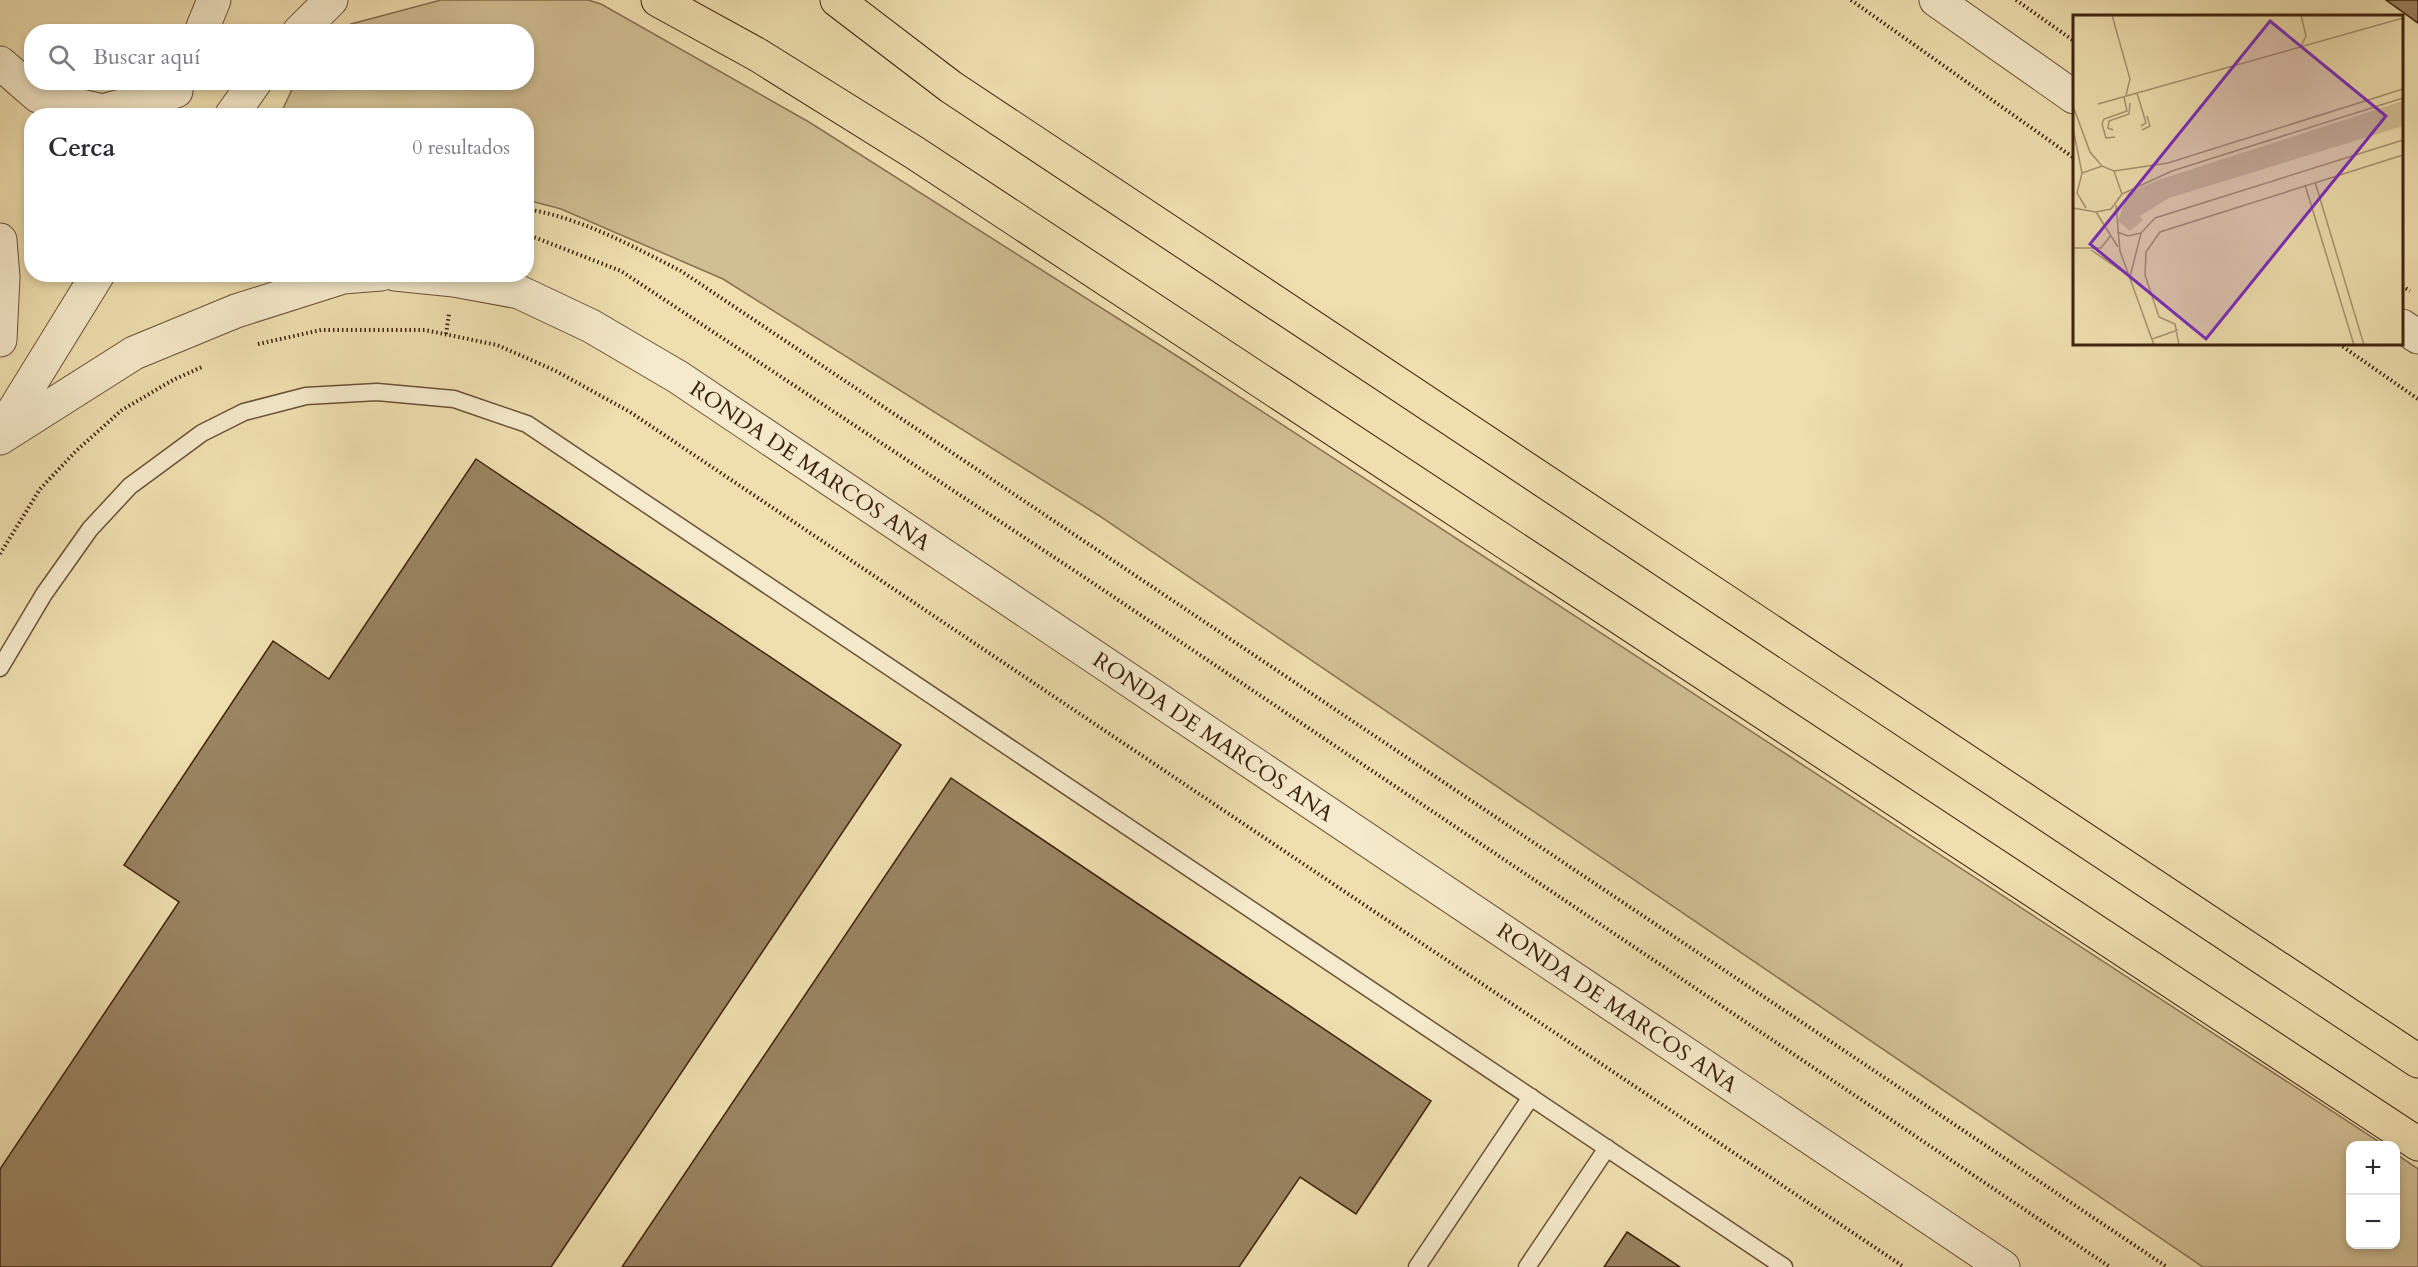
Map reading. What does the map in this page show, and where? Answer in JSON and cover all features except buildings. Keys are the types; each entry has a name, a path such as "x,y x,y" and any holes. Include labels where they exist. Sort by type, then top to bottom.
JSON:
{"main road":[{"path":"658,0 758,55 915,153 2418,1144"},
{"path":"837,0 951,87 2418,1061"}],"street":[{"path":"204,24 214,0"},
{"path":"307,24 331,0"},
{"path":"1936,0 2073,96"},
{"path":"0,63 24,84"},
{"path":"31,90 38,96 90,108"},
{"path":"237,108 249,90"},
{"path":"117,108 174,96"},
{"path":"0,240 3,277 0,340"},
{"path":"0,433 93,282"},
{"path":"0,438 134,353 236,311 322,282"},
{"name":"RONDA DE MARCOS ANA","path":"465,282 519,292 591,326 678,377 2002,1267"}],"lane":[{"path":"0,668 45,594 90,529 130,486 202,433 243,412 306,396 377,392 454,399 527,424 1784,1267"},
{"path":"1417,1267 1531,1097"},
{"path":"1527,1267 1607,1148"}],"path":[{"path":"1851,0 2073,157"},
{"path":"2016,0 2073,40"},
{"path":"534,210 554,214 618,238 681,271 2167,1267"},
{"path":"534,237 621,271 1094,584 2110,1267"},
{"path":"254,345 321,330 425,330 497,345 556,371 611,402 1904,1267"},
{"path":"2340,345 2418,399"},
{"path":"0,554 40,489 76,451 122,410 173,380 203,366"}],"shaded area":[{"path":"441,0 588,0 601,4 809,122 1188,363 2378,1141 2346,1141 2346,1249 2400,1249 2400,1157 2418,1169 2418,1267 2203,1267 1098,515 723,279 561,209 534,202 534,108 283,108 292,90 534,90 534,24 351,24"}]}
